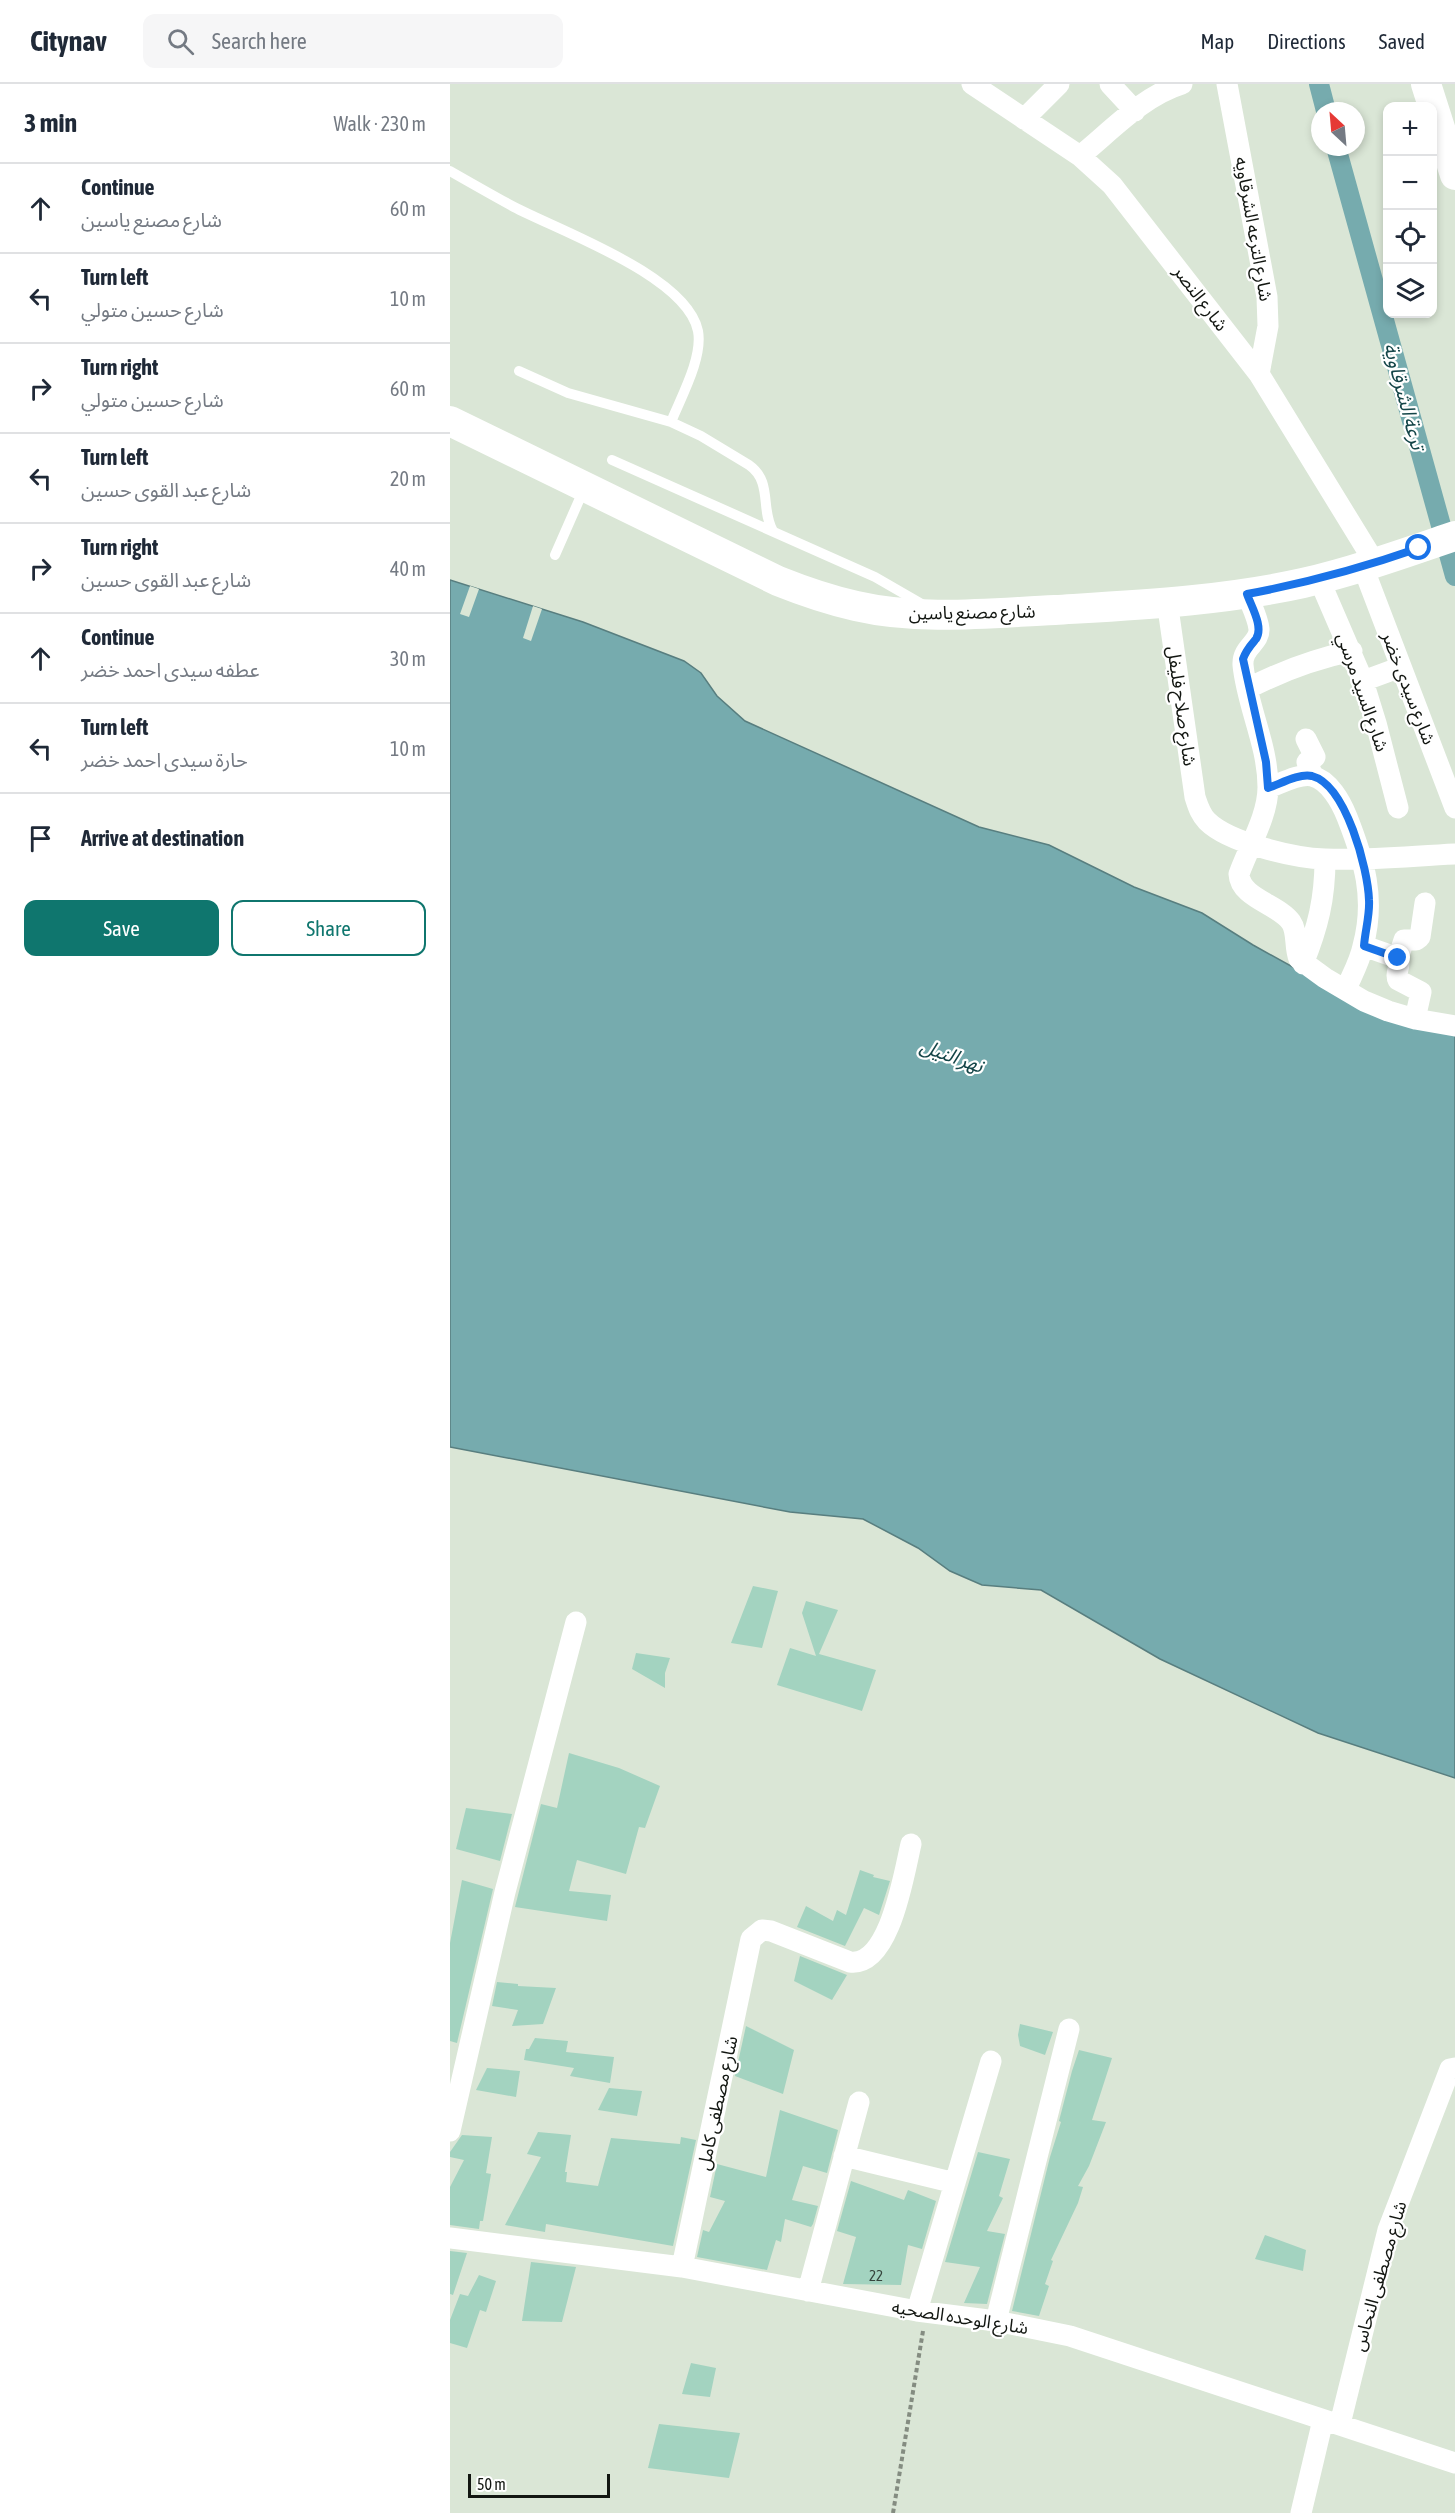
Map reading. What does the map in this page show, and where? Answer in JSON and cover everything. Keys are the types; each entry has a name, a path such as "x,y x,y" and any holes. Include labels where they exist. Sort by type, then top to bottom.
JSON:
{"main road":[{"path":"1426,84 1453,164"},
{"name":"شارع مصنع ياسين","path":"450,422 778,581 817,596 877,610 940,615 1110,607 1247,594 1319,579 1455,536"}],"street":[{"name":"شارع النصر","path":"972,84 1080,156 1112,185 1141,220 1259,374 1369,565"},
{"path":"1024,119 1059,84"},
{"path":"1110,84 1135,111"},
{"name":"شارع الترعه الشرقاويه","path":"1227,84 1267,297 1268,326 1259,374"},
{"path":"1080,156 1154,96 1173,85"},
{"name":"شارع سيدى خضر","path":"1369,565 1401,667 1455,808"},
{"name":"شارع السيد مرسي","path":"1319,579 1363,681 1398,808"},
{"path":"1247,594 1259,630 1243,659 1266,762 1268,788 1264,810 1239,874 1243,886 1291,922 1295,932 1297,954 1303,964 1364,1001 1415,1019 1455,1026"},
{"name":"شارع صلاح فليفل","path":"1167,602 1195,797 1199,810 1218,830 1250,844"},
{"path":"1249,688 1289,668 1315,659 1352,651"},
{"path":"1363,681 1401,667"},
{"path":"1305,739 1315,757 1307,762 1313,776 1332,791 1338,799 1364,858 1369,902 1364,946 1346,989"},
{"path":"1268,788 1305,775 1313,776"},
{"path":"1250,844 1291,855 1325,859 1455,854"},
{"path":"1303,964 1317,929 1325,893 1325,859"},
{"path":"1415,1019 1421,992 1398,980 1396,975 1400,964 1398,958 1404,940 1420,937 1425,903"},
{"path":"1364,946 1398,958"},
{"path":"450,2131 505,1890 576,1622"},
{"name":"شارع مصطفى كامل","path":"682,2267 751,1939 762,1930 771,1931 850,1962 858,1963 868,1959 874,1953 894,1911 911,1844"},
{"path":"996,2321 1069,2029"},
{"path":"922,2312 955,2183 992,2061"},
{"name":"شارع مصطفى النحاس","path":"1301,2513 1331,2422 1388,2230 1450,2069 1455,2068"},
{"path":"808,2291 859,2102"},
{"path":"844,2156 955,2183"},
{"name":"شارع الوحده الصحيه","path":"450,2238 682,2267 922,2312 996,2321 1070,2336 1455,2463"}],"lane":[{"path":"450,171 514,207 617,256 656,280 682,302 695,321 698,331 698,353 671,422"},
{"path":"519,371 568,393 671,422 701,436 756,470 765,485 766,515 774,531"},
{"path":"612,460 875,577 940,615"},
{"path":"555,555 585,487"}],"path":[{"path":"893,2513 922,2312"}],"water":[{"name":"نهر النيل","path":"450,580 583,622 684,661 701,673 717,696 745,721 979,827 1049,845 1134,887 1202,913 1253,945 1363,1006 1455,1032 1455,1778 1318,1733 1160,1659 1041,1590 982,1585 950,1571 918,1548 863,1519 790,1512 450,1447"}],"pier":[{"path":"470,586 479,589 469,617 460,614"},
{"path":"533,606 542,609 531,641 523,638"}],"building":[{"path":"753,1586 778,1591 762,1648 731,1643"},
{"path":"806,1601 838,1610 819,1654 876,1670 862,1711 777,1685 790,1648 816,1656 802,1613"},
{"path":"636,1653 670,1658 665,1673 665,1688 632,1669"},
{"path":"569,1753 619,1768 660,1786 645,1828 639,1827 626,1874 577,1860 569,1891 611,1895 607,1921 515,1907 541,1804 557,1808"},
{"path":"466,1808 512,1814 500,1861 456,1849"},
{"path":"860,1870 874,1875 873,1877 890,1881 879,1915 864,1908 845,1946 797,1927 806,1906 833,1921 837,1910 846,1915"},
{"path":"462,1880 493,1889 457,2043 450,2041 450,1943"},
{"path":"800,1956 847,1975 832,2000 794,1981"},
{"path":"497,1982 518,1984 518,1986 556,1988 543,2024 512,2026 518,2010 492,2006"},
{"path":"1020,2024 1053,2032 1045,2055 1020,2046 1018,2035"},
{"path":"746,2026 794,2050 783,2094 735,2076"},
{"path":"535,2038 568,2041 566,2052 614,2057 610,2083 570,2076 574,2068 524,2060 526,2049 529,2049"},
{"path":"1079,2050 1112,2058 1092,2120 1106,2122 1089,2166 1078,2186 1083,2187 1078,2203 1051,2260 1053,2261 1045,2284 1049,2286 1039,2316 1012,2311 1050,2157 1061,2122 1059,2121"},
{"path":"487,2068 520,2071 516,2097 476,2090"},
{"path":"609,2088 642,2091 637,2116 598,2110"},
{"path":"780,2110 838,2130 827,2173 803,2166 792,2200 818,2206 813,2224 811,2227 785,2219 781,2242 776,2240 767,2270 697,2257 703,2230 709,2232 725,2201 710,2197 717,2164 766,2177"},
{"path":"538,2132 571,2135 565,2172 567,2172 566,2182 598,2186 611,2138 680,2144 681,2137 696,2140 673,2246 546,2224 545,2232 505,2225 541,2157 527,2154"},
{"path":"462,2135 492,2137 486,2173 491,2174 483,2221 480,2221 479,2229 450,2225 450,2187 464,2160 450,2157 450,2152"},
{"path":"978,2152 1010,2159 999,2196 1003,2198 987,2231 1005,2234 987,2304 964,2303 980,2267 945,2262"},
{"path":"851,2181 904,2200 908,2190 936,2201 922,2249 908,2245 901,2285 843,2284 856,2237 837,2231"},
{"path":"1265,2235 1306,2250 1303,2271 1255,2259"},
{"path":"450,2251 467,2253 453,2295 450,2294"},
{"path":"531,2262 576,2267 562,2322 522,2321"},
{"path":"479,2275 496,2281 486,2312 480,2310 467,2348 450,2343 450,2320 460,2294 468,2296"},
{"path":"691,2363 716,2368 710,2397 682,2394"},
{"path":"659,2424 740,2433 729,2478 648,2468"}],"waterway":[{"name":"ترعة الشرقاوية","path":"1319,84 1324,102"},
{"name":"ترعة الشرقاوية","path":"1338,156 1455,576"}],"route":[{"path":"1398,958 1364,946 1369,902 1364,858 1344,809 1332,791 1310,775 1268,788 1266,762 1243,659 1259,630 1247,594 1319,579 1419,548"}]}
